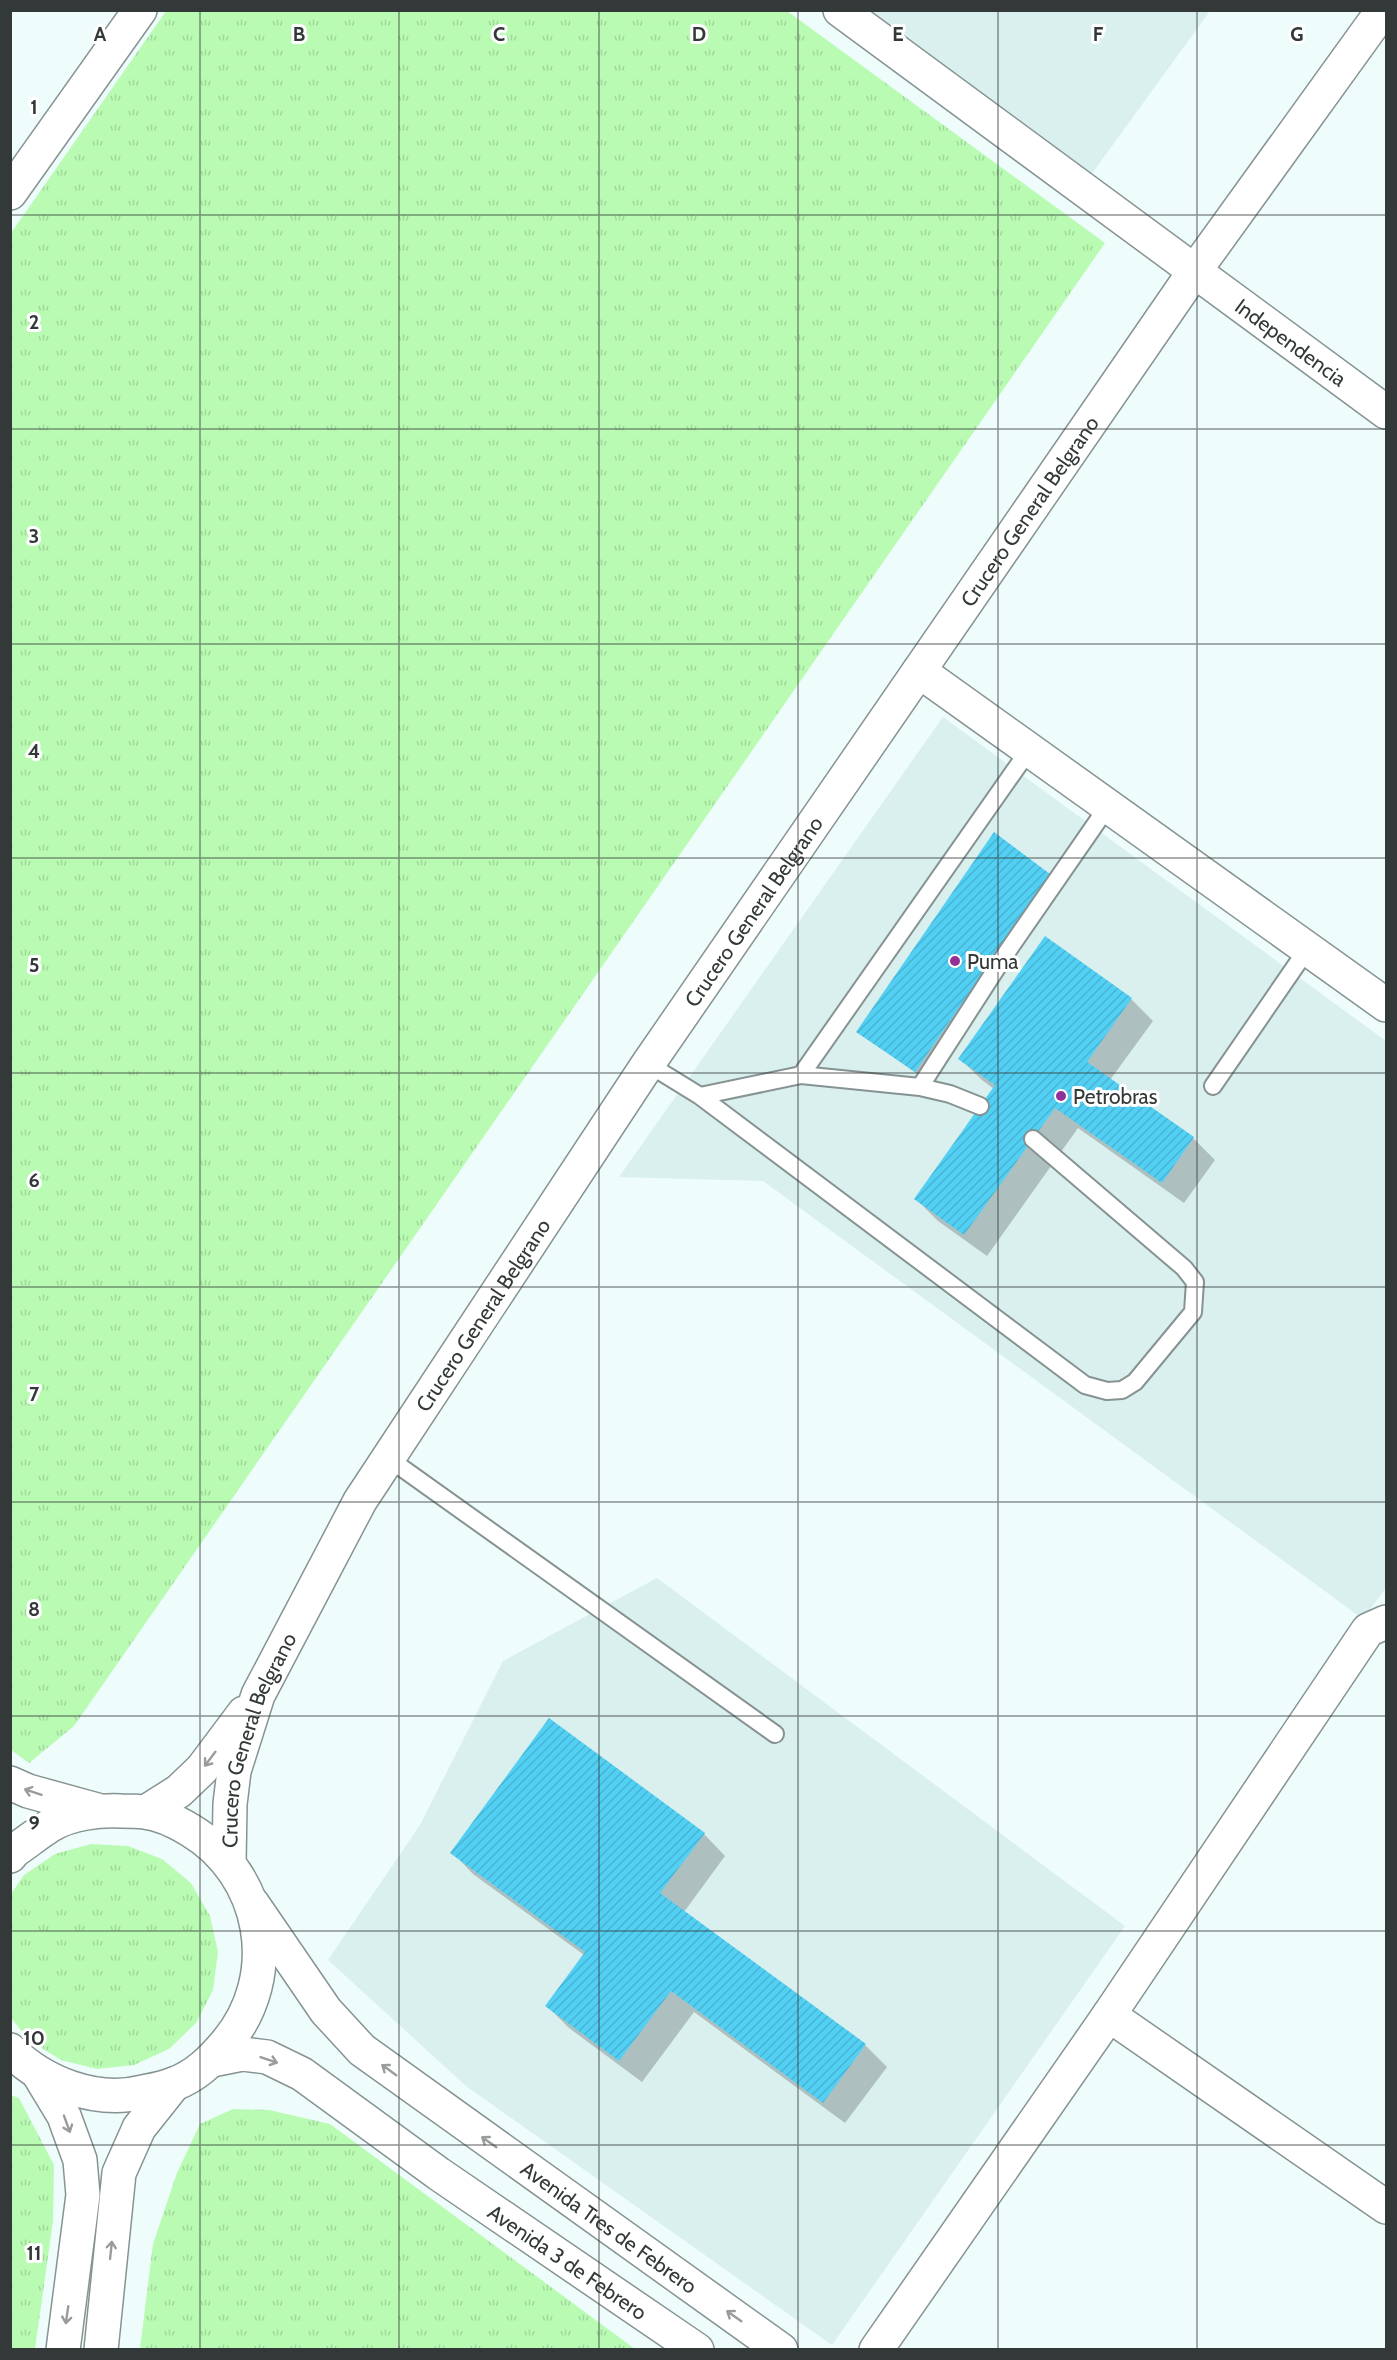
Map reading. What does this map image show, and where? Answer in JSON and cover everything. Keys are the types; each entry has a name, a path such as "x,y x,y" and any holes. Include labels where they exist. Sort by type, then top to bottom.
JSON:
{"main road":[{"path":"10,193 140,10"},
{"name":"Independencia","path":"840,10 1386,412"},
{"name":"Crucero General Belgrano","path":"229,1863 230,1804 234,1771 258,1695 360,1501 648,1064 1194,272 1383,10"},
{"path":"919,671 1386,1005"},
{"path":"876,2349 1109,2015 1368,1630 1386,1622"},
{"path":"146,1812 178,1791 202,1769 258,1695"},
{"path":"10,1783 28,1791 97,1810 146,1812 177,1822 206,1839 229,1863 252,1903 260,1945 256,1988 240,2027 212,2060 174,2084 129,2096 81,2092 38,2073 10,2050"},
{"path":"10,1856 52,1824 97,1810"},
{"name":"Avenida Tres de Febrero","path":"252,1903 326,2011 362,2050 436,2105 782,2349"},
{"path":"1109,2015 1386,2207"},
{"name":"Avenida 3 de Febrero","path":"212,2060 242,2054 267,2057 302,2074 439,2174 697,2349"},
{"path":"38,2073 64,2116 80,2160 83,2195 63,2349"},
{"path":"101,2349 119,2173 139,2128 174,2084"}],"lane":[{"path":"801,1075 1029,750"},
{"path":"920,1087 1007,952 1107,806"},
{"path":"1213,1086 1308,948"},
{"path":"648,1064 700,1096 1085,1385 1107,1391 1122,1390 1135,1382 1193,1312 1195,1282 1184,1268 1033,1139"},
{"path":"700,1096 801,1075 920,1087 950,1094 980,1106"},
{"path":"388,1458 775,1734"}],"shaded area":[{"path":"865,11 1210,11 1088,179"},
{"path":"943,717 1386,1041 1386,1588 1363,1619 763,1181 619,1177"},
{"path":"657,1578 1125,1926 832,2345 466,2086 328,1960 420,1825 503,1661"}],"green space":[{"path":"166,11 787,11 1105,243 74,1726 29,1763 10,1749 11,233"},
{"path":"91,1844 128,1846 162,1859 191,1883 210,1916 218,1952 213,1990 196,2023 169,2049 134,2065 97,2069 61,2060 29,2040 11,2018 11,1894 24,1875 55,1854"},
{"path":"10,2095 19,2098 54,2165 53,2221 35,2349 11,2349"},
{"path":"233,2109 269,2110 330,2124 635,2349 140,2349 153,2244 177,2173 200,2124"}],"building":[{"path":"994,832 1050,874 915,1072 856,1032"},
{"name":"Petrobras","path":"1045,936 1132,998 1087,1062 1194,1137 1162,1183 1055,1108 964,1235 914,1199 995,1085 958,1059"},
{"path":"549,1718 705,1833 660,1893 866,2044 823,2103 671,1991 619,2061 545,2006 585,1952 450,1853"}],"place":[{"name":"Puma","path":"955,961"},
{"name":"Petrobras","path":"1061,1096"}]}
